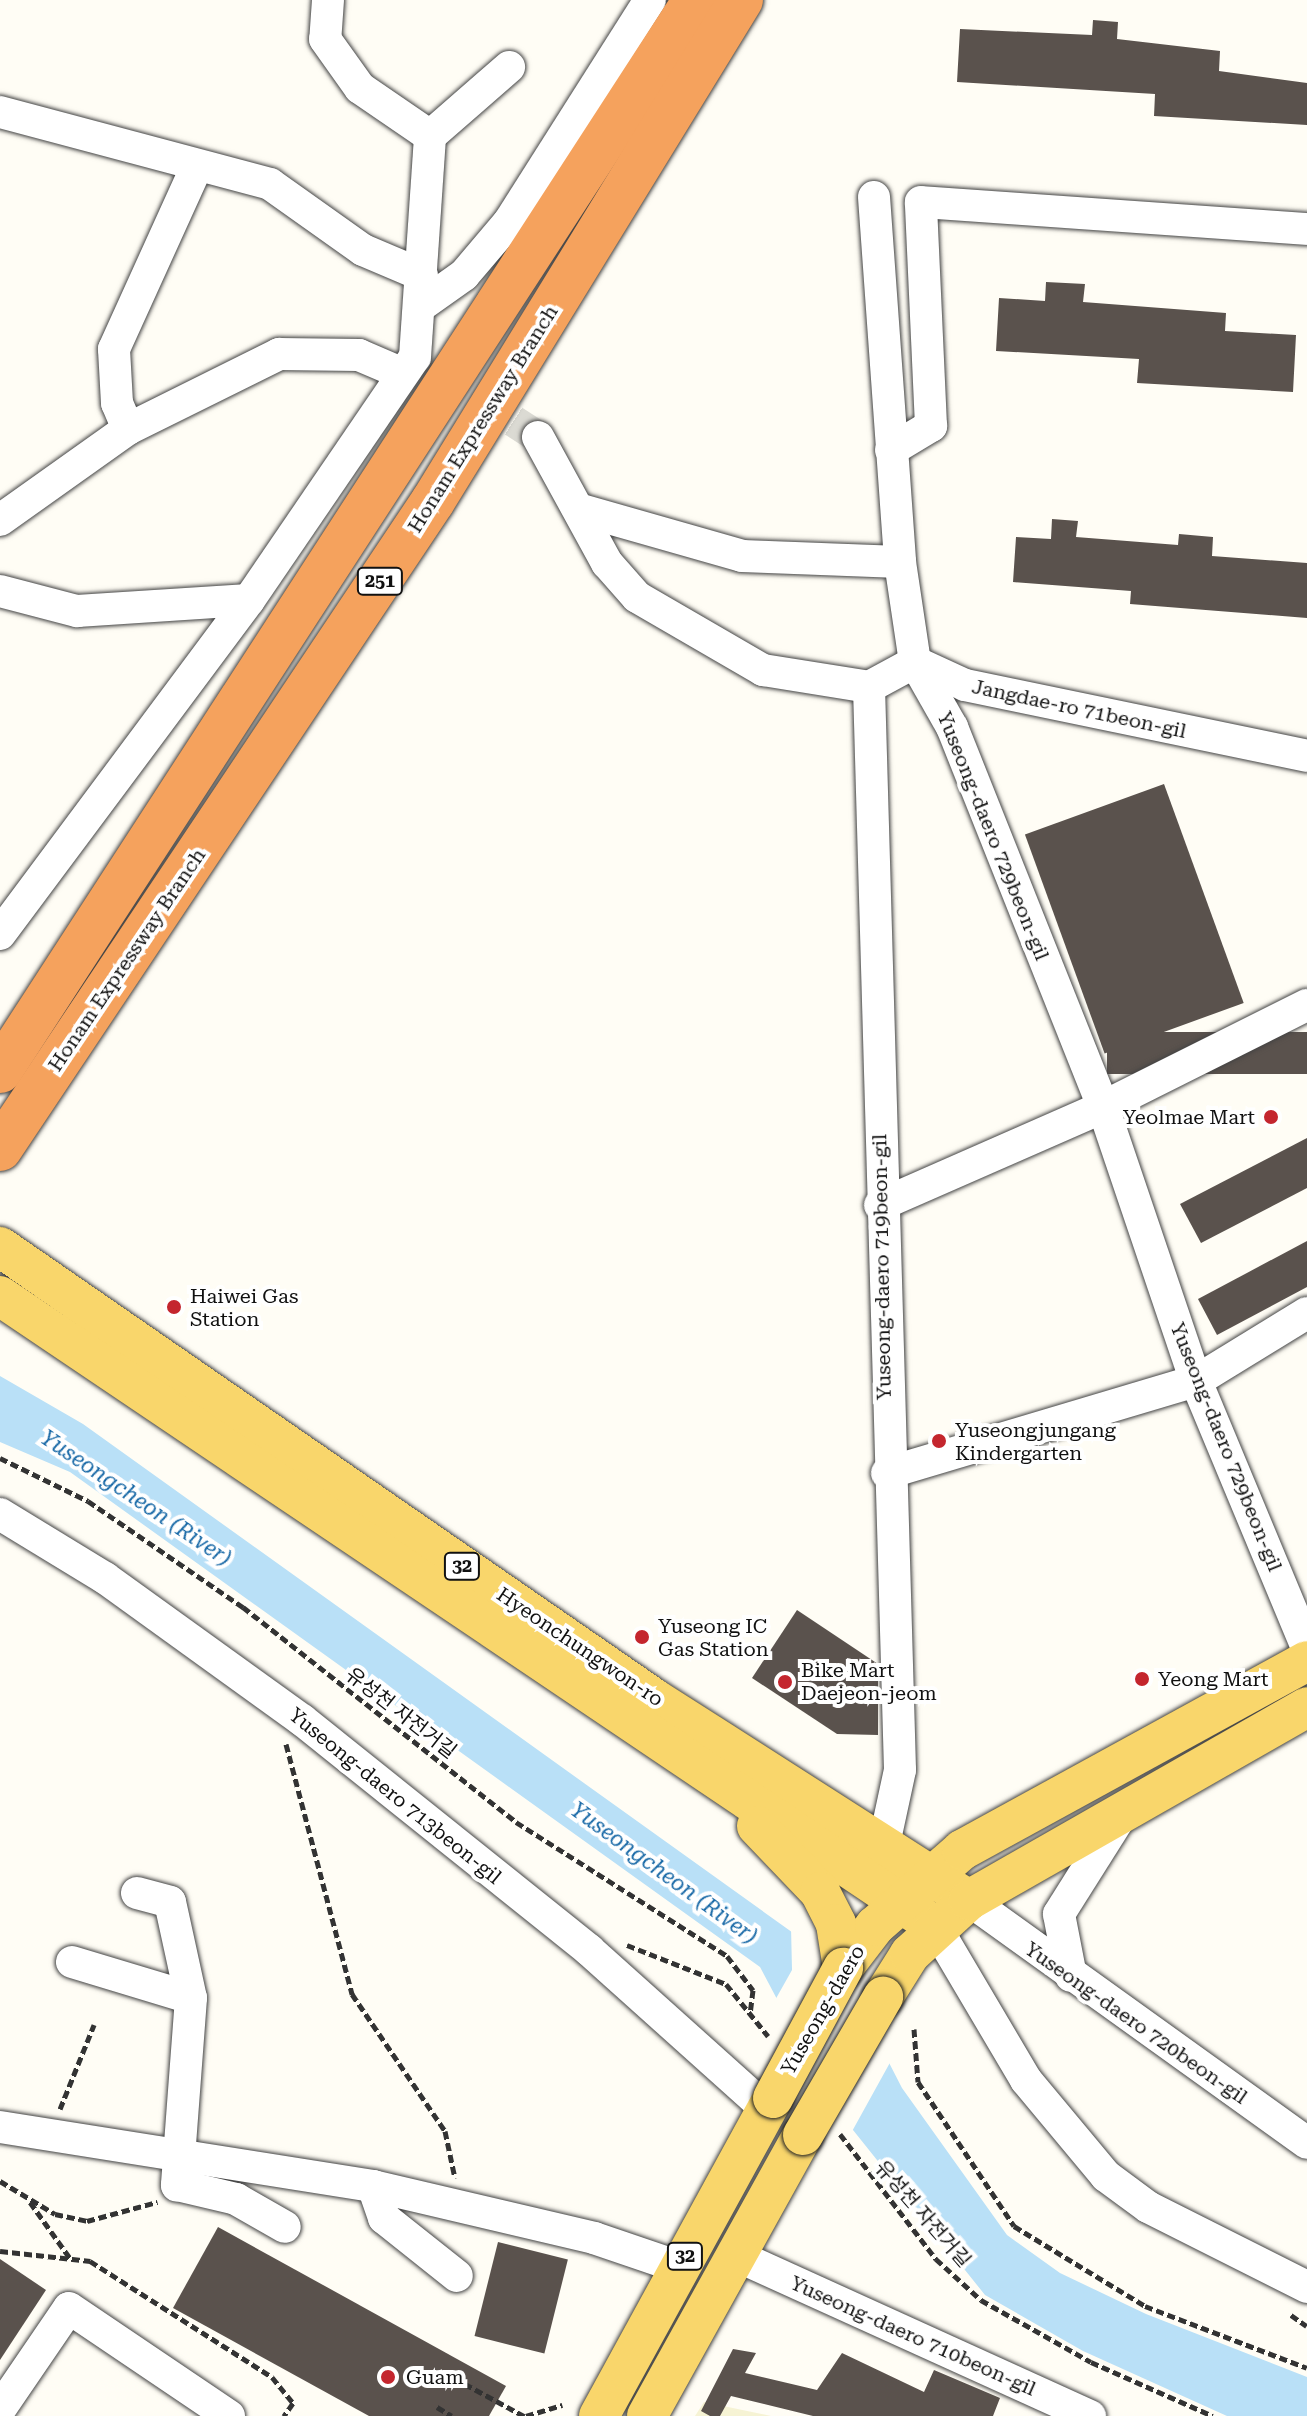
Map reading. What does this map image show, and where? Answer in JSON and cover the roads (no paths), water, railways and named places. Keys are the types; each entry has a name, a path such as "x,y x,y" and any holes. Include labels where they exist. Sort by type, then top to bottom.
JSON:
{"highway":[{"name":"251","path":"0,1071 695,0"},
{"name":"Honam Expressway Branch","path":"0,1149 433,501 741,0"}],"main road":[{"name":"Hyeonchungwon-ro","path":"0,1247 653,1698 969,1900"},
{"name":"Hyeonchungwon-ro","path":"0,1296 636,1722"},
{"name":"Yuseong-daero","path":"580,2410 679,2267 843,1968 900,1902 931,1875 991,1833 1307,1661"},
{"path":"647,2416 735,2255 819,2130 883,1997 935,1926 969,1900 1307,1707"},
{"path":"636,1722 935,1926"},
{"path":"636,1722 747,1817 820,1892 836,1924 843,1968"}],"street":[{"path":"328,0 325,39 360,88 430,136"},
{"path":"419,307 464,275 509,222 650,0"},
{"path":"0,934 249,600 416,366 430,136 509,67"},
{"path":"0,112 270,184 363,250 422,275"},
{"path":"128,429 117,403 114,349 197,166"},
{"name":"Yuseong-daero 729beon-gil","path":"874,197 900,562 915,662 952,727 1103,1107 1196,1381 1307,1648"},
{"path":"891,450 931,426 921,202 1307,229"},
{"path":"0,520 128,429 279,354 359,355 416,366"},
{"path":"538,437 627,586 689,633 763,670 869,687 915,662"},
{"path":"581,510 742,556 900,562"},
{"path":"0,591 77,611 249,600"},
{"name":"Jangdae-ro 71beon-gil","path":"915,662 965,685 1307,756"},
{"name":"Yuseong-daero 719beon-gil","path":"869,687 887,1473 900,1770 884,1844"},
{"path":"880,1205 1103,1107 1307,1005"},
{"path":"887,1473 1196,1381 1307,1313"},
{"name":"Yuseong-daero 713beon-gil","path":"0,1514 105,1578 302,1720 589,1950 769,2104"},
{"path":"1071,1976 1059,1914 1122,1814"},
{"path":"137,1893 170,1902 191,1998 182,2153 177,2185 236,2199 285,2227"},
{"name":"Yuseong-daero 720beon-gil","path":"969,1900 1307,2143"},
{"path":"935,1926 1026,2080 1106,2176 1148,2207 1307,2287"},
{"path":"72,1962 191,1998"},
{"path":"0,2127 182,2153 373,2186 457,2205 679,2267"},
{"path":"373,2186 384,2218 457,2276"},
{"name":"Yuseong-daero 710beon-gil","path":"735,2255 1090,2416"},
{"path":"0,2409 69,2308 229,2416"}],"water":[{"name":"Yuseongcheon (River)","path":"0,1376 83,1424 796,1935 865,2016 902,2088 1007,2235 1060,2273 1146,2314 1307,2377 1307,2416 1227,2416 1083,2351 985,2295 833,2105 760,1967 70,1472 0,1442"}],"tunnel":[{"path":"433,369 538,437"}],"place":[{"name":"Yeolmae Mart","path":"1271,1117"},
{"name":"Haiwei Gas Station","path":"174,1307"},
{"name":"Yuseongjungang Kindergarten","path":"939,1441"},
{"name":"Yuseong IC Gas Station","path":"642,1637"},
{"name":"Yeong Mart","path":"1142,1679"},
{"name":"Bike Mart Daejeon-jeom","path":"785,1682"},
{"name":"Guam","path":"388,2377"}]}
